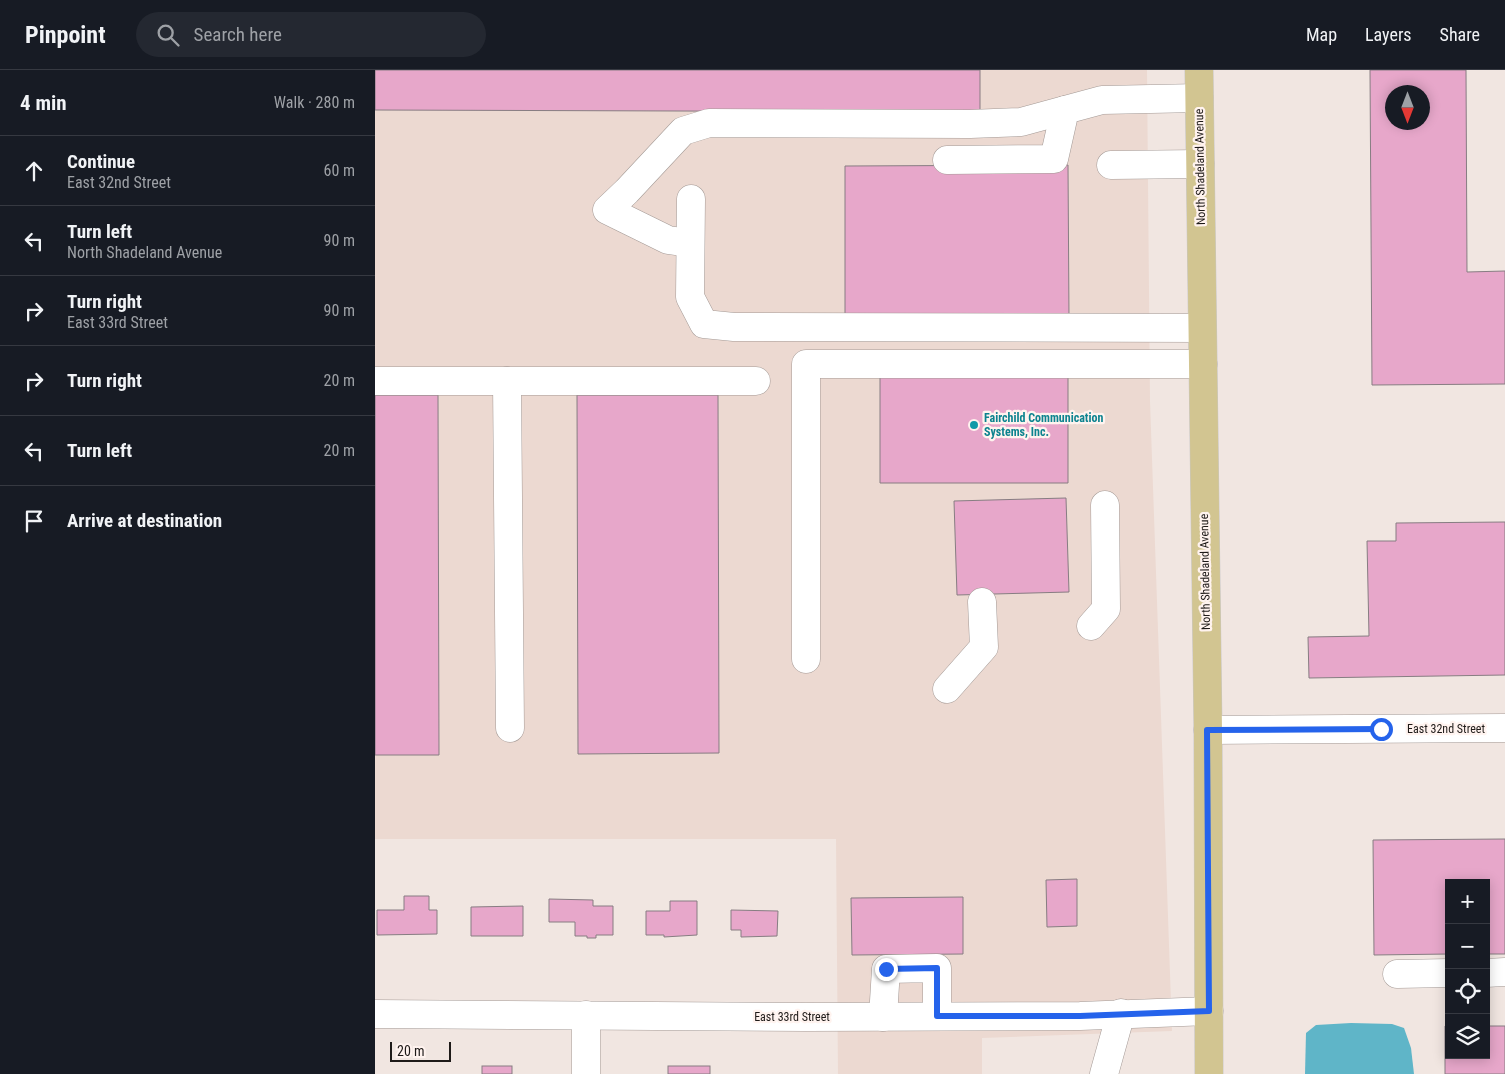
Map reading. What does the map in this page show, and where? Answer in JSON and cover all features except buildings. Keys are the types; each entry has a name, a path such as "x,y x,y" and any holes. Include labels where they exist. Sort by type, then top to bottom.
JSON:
{"main road":[{"name":"North Shadeland Avenue","path":"1199,70 1209,1074"}],"street":[{"path":"690,243 668,240 607,210 683,131 709,123 969,124 1021,122 1102,100 1199,98"},
{"path":"947,160 1054,159 1065,110"},
{"path":"1111,165 1200,164"},
{"path":"691,199 690,297 703,324 734,327 1202,328"},
{"path":"805,659 805,364 1203,364"},
{"path":"375,381 756,380"},
{"path":"507,381 510,728"},
{"path":"1091,626 1106,609 1105,505"},
{"path":"947,690 984,647 982,602"},
{"name":"East 32nd Street","path":"1207,730 1505,728"},
{"path":"883,1017 886,969 937,968 937,1016"},
{"path":"1490,973 1505,972"},
{"path":"1397,974 1445,973"},
{"name":"East 33rd Street","path":"375,1014 883,1017 1080,1016 1209,1011"},
{"path":"1105,1074 1121,1014"},
{"path":"586,1015 587,1074"}],"shaded area":[{"path":"375,70 1147,70 1150,401 1172,1031 982,1038 982,1074 838,1074 836,839 375,839"}],"water":[{"path":"1351,1023 1392,1024 1404,1028 1411,1048 1414,1074 1305,1074 1306,1033 1316,1025"}],"place":[{"name":"Fairchild Communication Systems, Inc.","path":"974,425"}],"route":[{"path":"886,969 937,968 937,1016 1080,1016 1209,1011 1207,730 1381,729"}]}
